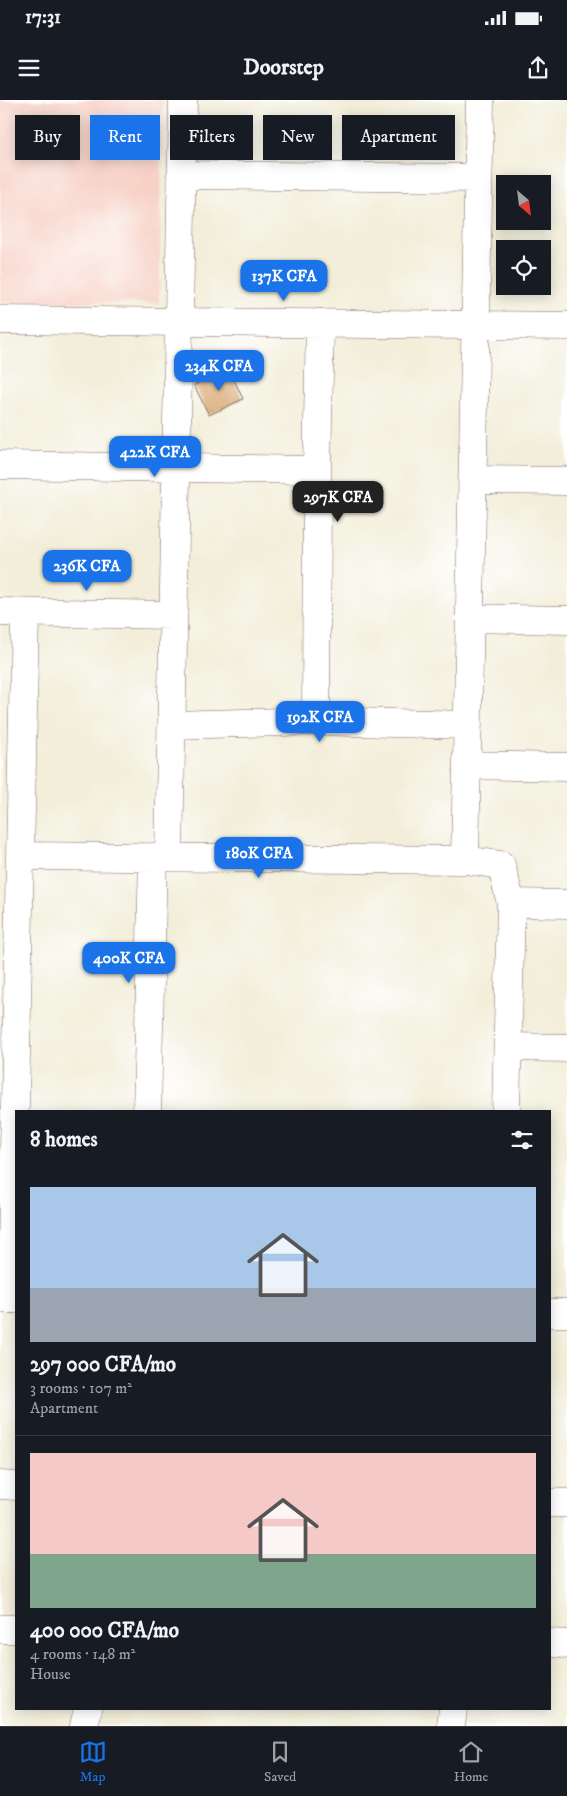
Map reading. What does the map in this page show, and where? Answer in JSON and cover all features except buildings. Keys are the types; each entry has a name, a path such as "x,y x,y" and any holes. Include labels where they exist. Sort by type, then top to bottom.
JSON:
{"street":[{"path":"148,1110 161,857 172,725 183,100"},
{"path":"466,860 480,100"},
{"path":"181,175 478,178"},
{"path":"0,320 567,326"},
{"path":"316,722 317,470 320,323"},
{"path":"0,465 317,470"},
{"path":"472,480 567,481"},
{"path":"9,1299 8,1043 20,856 12,613 173,615"},
{"path":"470,618 567,620"},
{"path":"172,725 316,722 468,725"},
{"path":"467,765 567,767"},
{"path":"20,856 466,860 501,865 511,903 506,1110"},
{"path":"511,903 567,904"},
{"path":"508,1047 567,1048"},
{"path":"551,1313 567,1313"},
{"path":"0,1485 15,1486"},
{"path":"551,1503 567,1503"},
{"path":"0,1629 15,1629"},
{"path":"551,1643 567,1644"},
{"path":"84,1726 88,1710"},
{"path":"452,1726 453,1710"}],"shaded area":[{"path":"0,100 163,100 159,303 0,302"}]}
